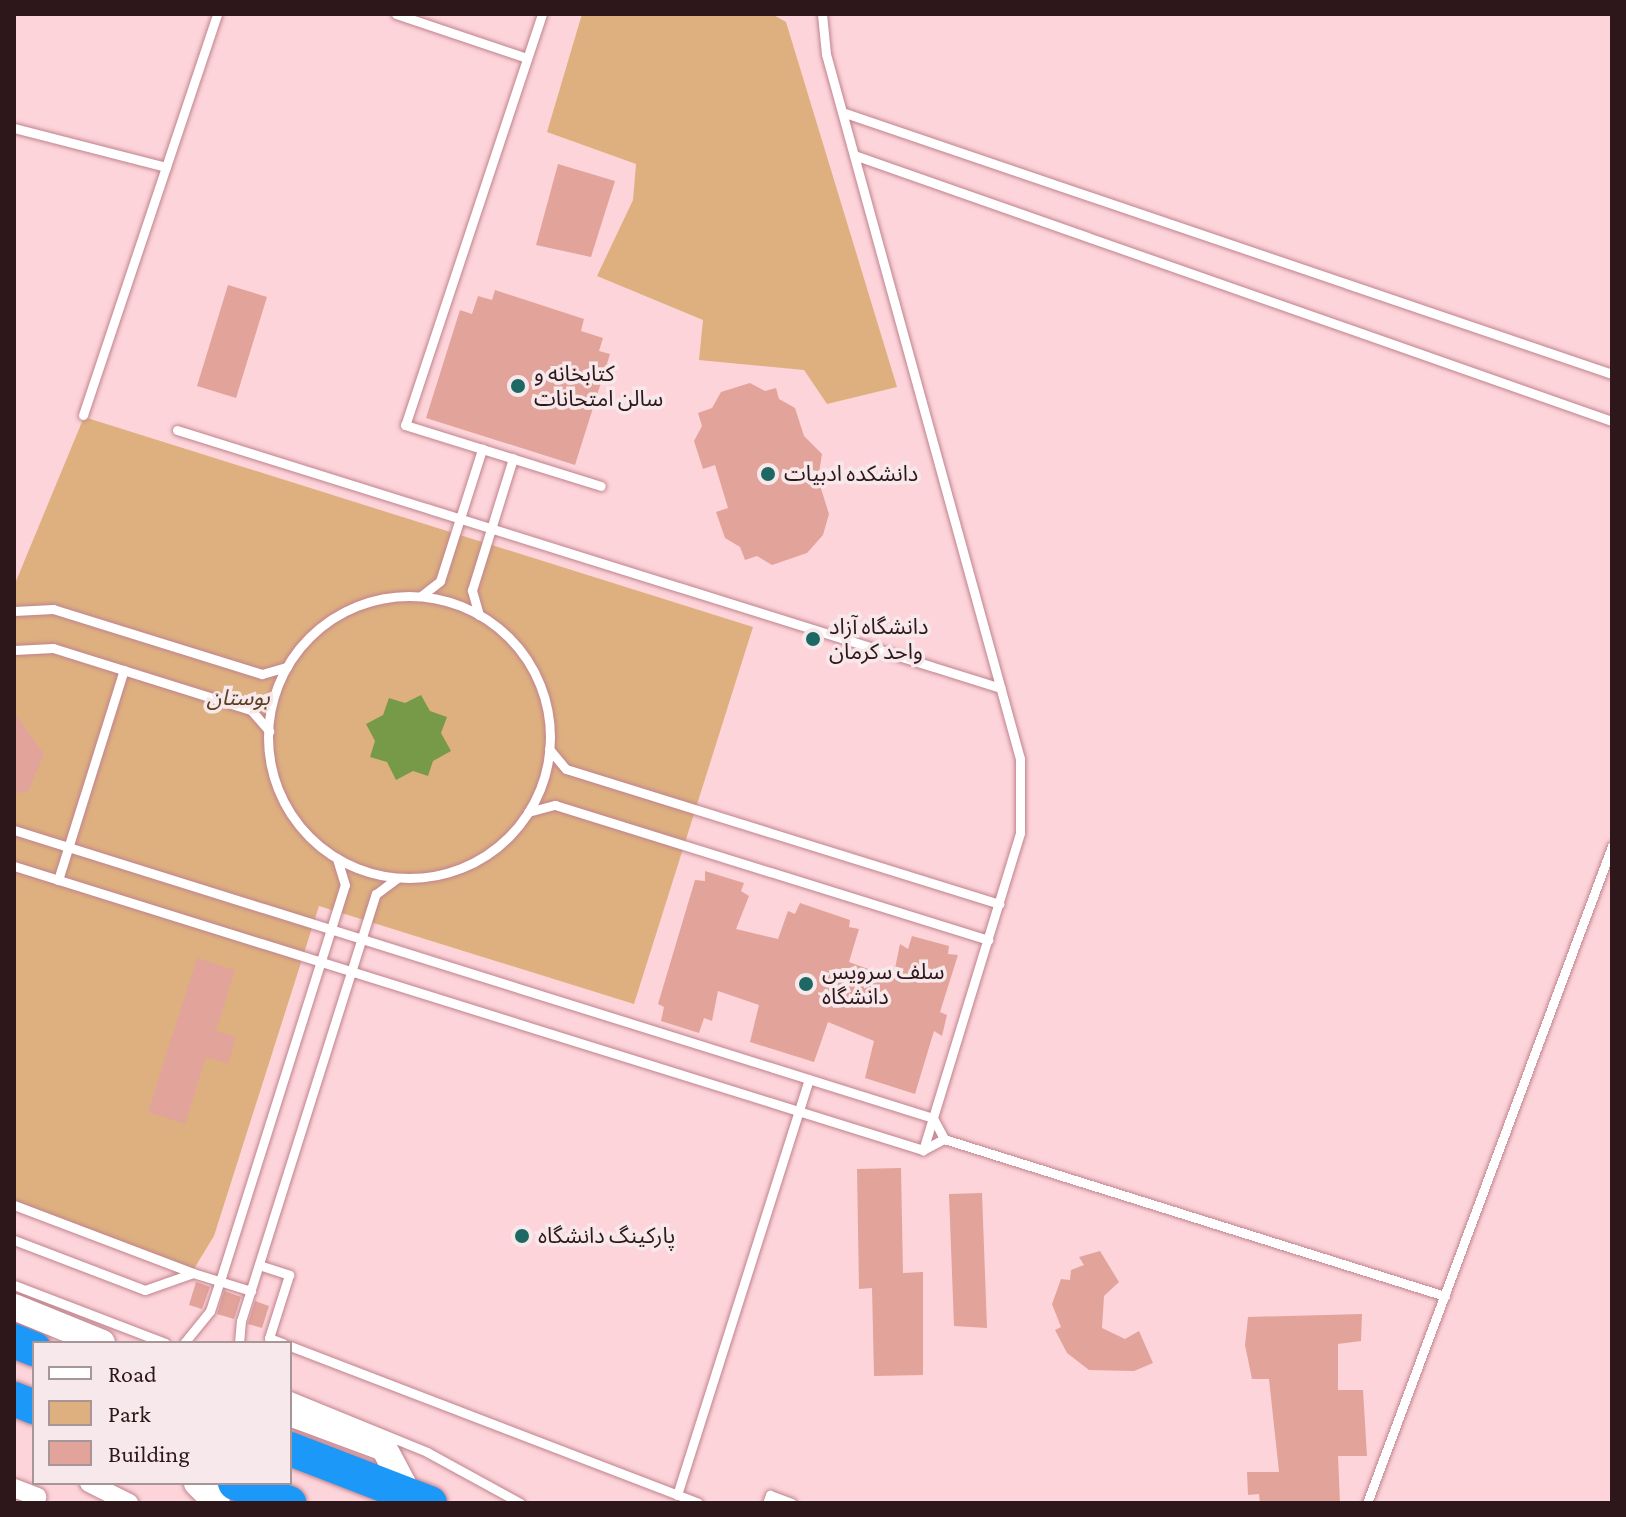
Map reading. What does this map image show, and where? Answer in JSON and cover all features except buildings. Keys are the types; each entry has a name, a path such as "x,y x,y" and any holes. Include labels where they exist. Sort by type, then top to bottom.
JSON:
{"highway":[{"path":"292,1450 420,1499"},
{"path":"240,1485 289,1503"}],"street":[{"path":"14,1307 97,1341"},
{"path":"292,1414 384,1448 420,1499"},
{"path":"93,1485 129,1503"},
{"path":"199,1485 217,1503"},
{"path":"14,1488 37,1497"}],"lane":[{"path":"83,415 217,14"},
{"path":"396,14 527,58"},
{"path":"542,14 405,425 601,486"},
{"path":"822,14 826,54 1020,759 1020,818 999,904 923,1150"},
{"path":"842,112 1612,374"},
{"path":"14,128 166,167"},
{"path":"854,155 1612,421"},
{"path":"177,430 1001,688"},
{"path":"421,596 440,581 482,449"},
{"path":"479,615 472,590 513,458"},
{"path":"421,596 479,615 512,642 530,665 546,705 549,749 542,782 528,812 509,836 471,863 443,874 397,878 337,858 303,829 285,804 274,776 269,731 287,667 314,633 350,609 378,600 421,596"},
{"path":"14,611 53,609 262,674 287,667"},
{"path":"14,650 53,648 251,710 269,731"},
{"path":"58,880 124,670"},
{"path":"549,749 566,769 999,904"},
{"path":"528,812 555,805 988,940"},
{"path":"14,830 933,1118 944,1139 1445,1296"},
{"path":"1367,1503 1612,846"},
{"path":"186,1341 210,1311 345,885 337,858"},
{"path":"14,866 923,1150 944,1139"},
{"path":"239,1341 251,1291 376,894 397,878"},
{"path":"677,1495 809,1079"},
{"path":"14,1205 193,1273 251,1291"},
{"path":"14,1240 145,1290 193,1273"},
{"path":"259,1265 289,1275 269,1338 277,1341"},
{"path":"14,1285 160,1341"},
{"path":"292,1347 698,1503"},
{"path":"292,1397 427,1452 520,1503"},
{"path":"767,1503 770,1495 792,1503"}],"green space":[{"path":"582,14 772,14 786,22 897,387 827,404 804,370 699,360 703,320 597,276 633,200 636,164 547,132"},
{"name":"بوستان","path":"84,417 753,627 634,1004 319,906 214,1236 192,1272 14,1203 14,586"}],"shaded area":[{"path":"421,695 430,711 447,717 441,733 451,751 433,761 428,776 413,771 396,780 387,762 370,757 375,741 366,724 383,715 389,698 405,703"}],"place":[{"name":"کتابخانه و سالن امتحانات","path":"518,386"},
{"name":"دانشکده ادبیات","path":"768,474"},
{"name":"دانشگاه آزاد واحد کرمان","path":"813,639"},
{"name":"سلف سرویس دانشگاه","path":"806,984"},
{"name":"پارکینگ دانشگاه","path":"522,1236"}]}
